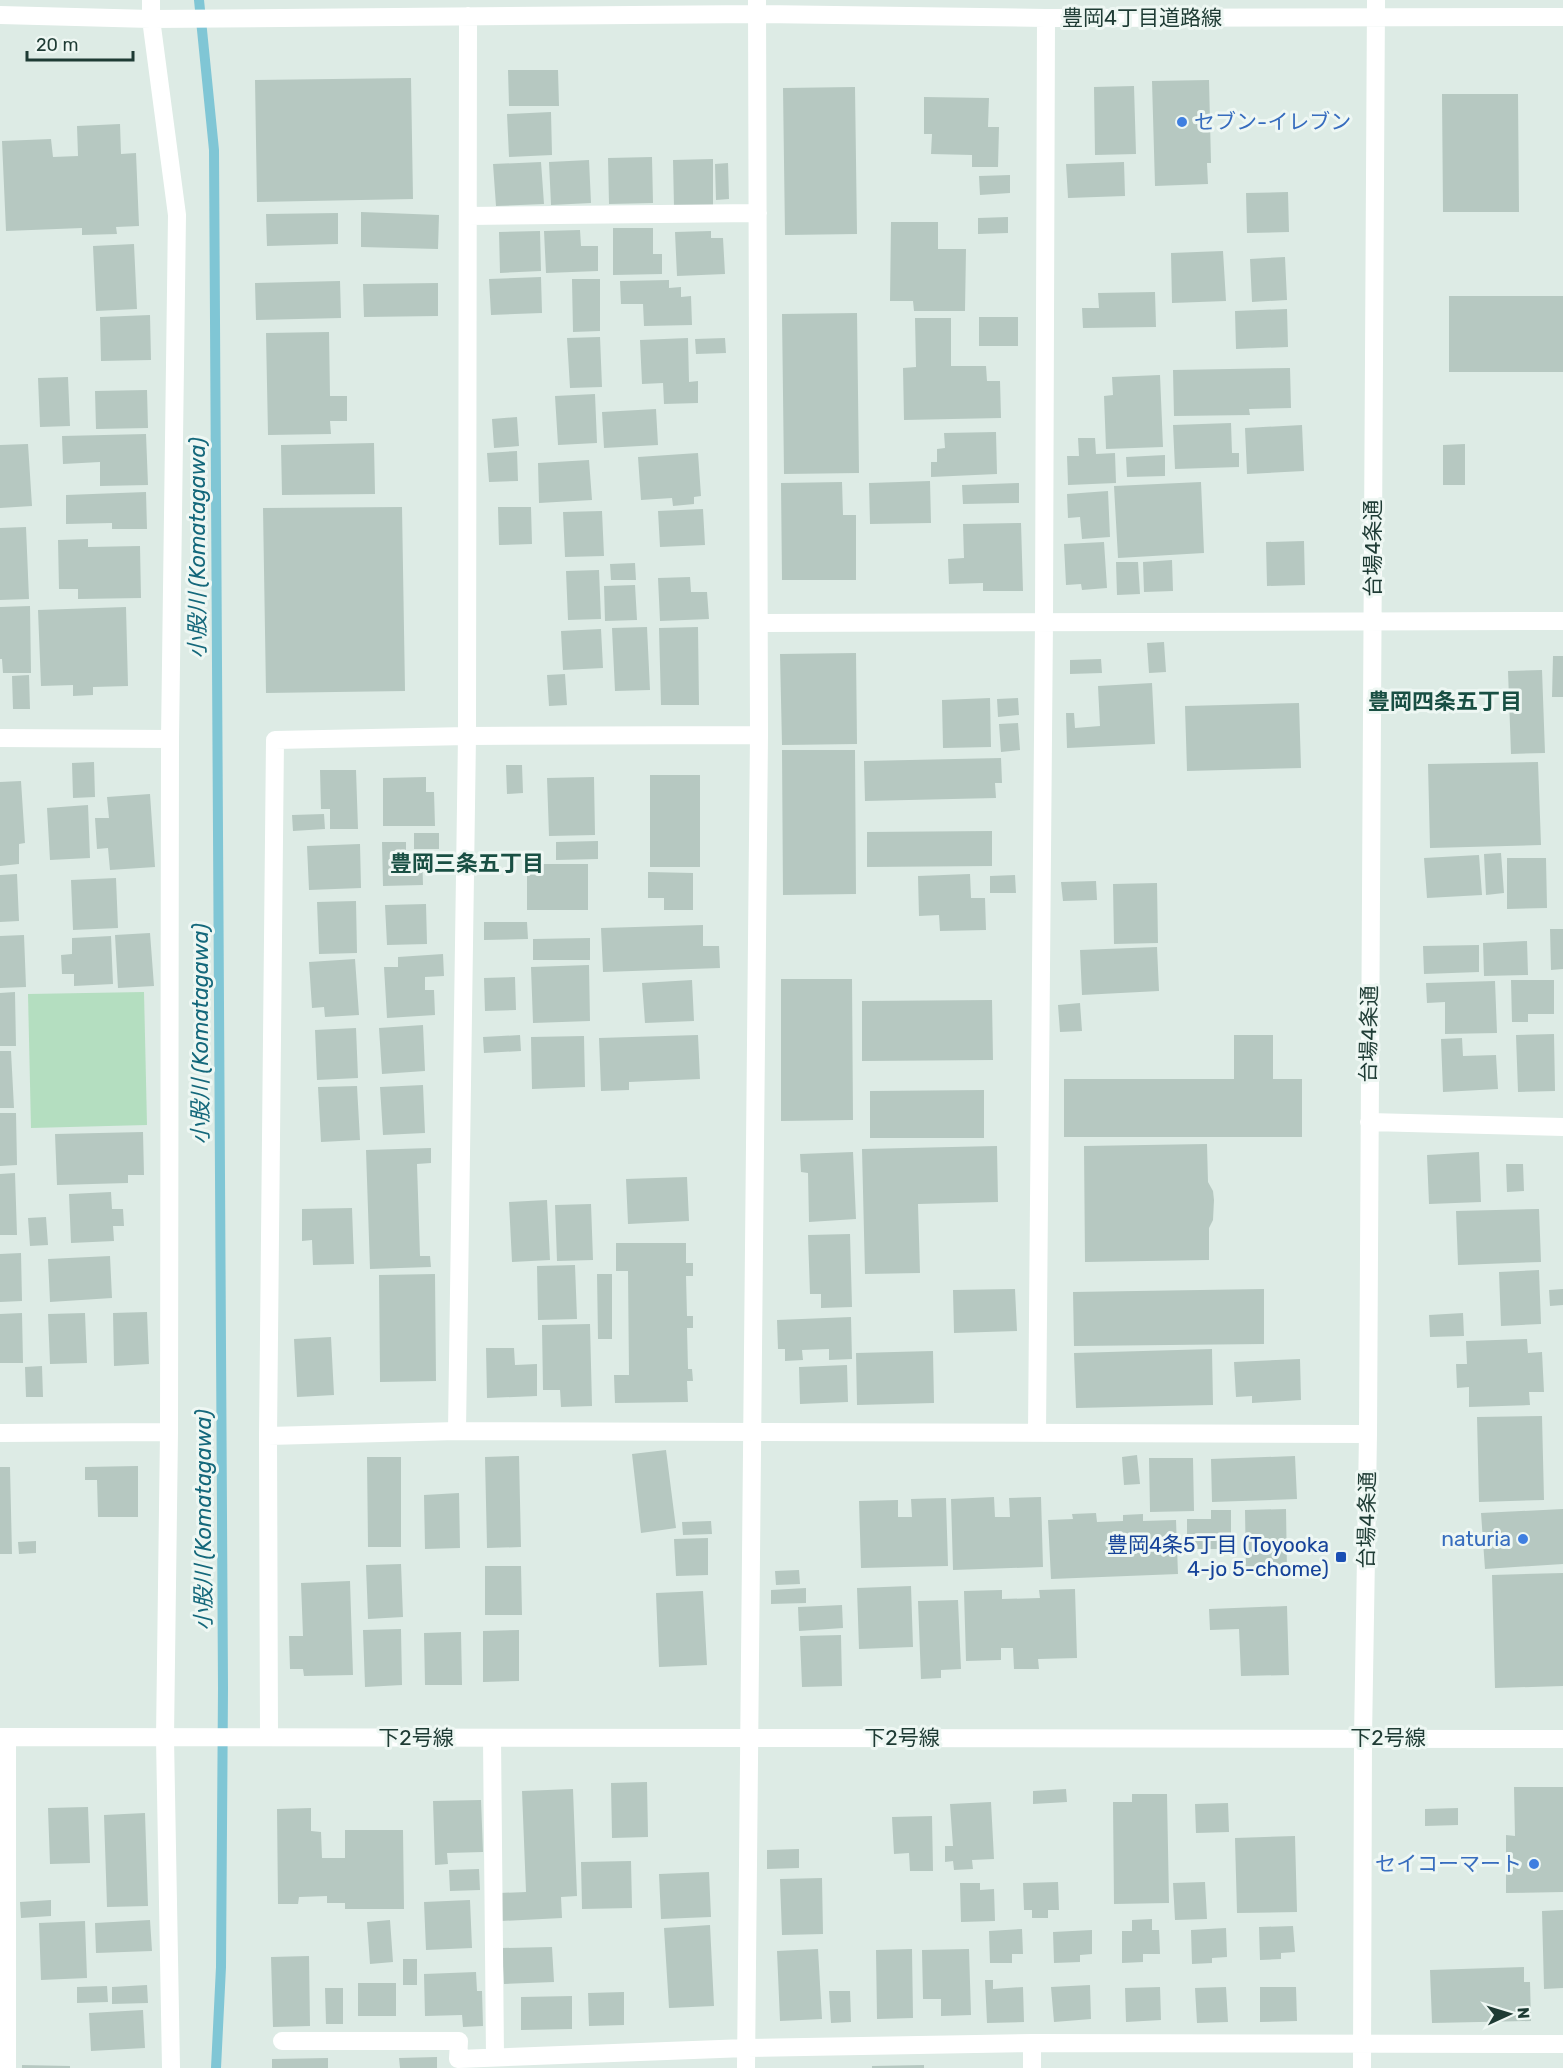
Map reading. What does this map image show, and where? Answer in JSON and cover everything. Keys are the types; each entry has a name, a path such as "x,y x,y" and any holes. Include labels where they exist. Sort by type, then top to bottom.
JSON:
{"street":[{"path":"151,0 151,19 177,215 170,739 169,1432 165,1738 171,2068"},
{"path":"746,2068 759,735 757,7"},
{"name":"豊岡4丁目道路線","path":"151,19 229,18 252,9 468,16 757,7 1046,18 1376,8 1563,17"},
{"name":"台場4条通","path":"1362,2068 1376,8"},
{"path":"0,15 151,19"},
{"path":"457,1431 467,736 468,16"},
{"path":"1037,1433 1044,621 1046,18"},
{"path":"468,216 758,213"},
{"path":"759,624 1044,621 1563,621"},
{"path":"268,1737 268,1436 275,740 467,736 759,735"},
{"path":"0,738 170,739"},
{"path":"1369,1122 1563,1127"},
{"path":"268,1436 457,1431 1368,1434"},
{"path":"0,1433 169,1432"},
{"path":"7,2068 4,1737 165,1738"},
{"name":"下2号線","path":"165,1738 1563,1739"},
{"path":"492,1738 495,2057"},
{"path":"282,2041 459,2041 458,2063 495,2057 746,2048 1032,2043 1563,2044"},
{"path":"1032,2043 1032,2068"}],"green space":[{"path":"144,992 147,1125 31,1128 28,994"}],"building":[{"path":"508,70 558,70 559,106 509,106"},
{"path":"411,78 413,199 257,202 255,80"},
{"name":"セブン-イレブン","path":"1209,80 1211,163 1207,163 1208,184 1155,186 1152,81"},
{"path":"1134,86 1136,154 1095,155 1094,87"},
{"path":"855,87 857,234 785,235 783,88"},
{"path":"1442,94 1518,94 1519,212 1443,212"},
{"path":"924,97 989,98 988,127 999,127 998,167 972,167 972,155 931,154 932,134 924,134"},
{"path":"551,112 552,155 509,157 507,114"},
{"path":"120,124 121,154 136,153 139,226 116,227 117,234 82,235 82,228 6,231 2,141 51,139 53,157 78,156 77,126"},
{"path":"652,157 653,203 609,204 608,158"},
{"path":"713,159 713,206 674,207 673,160"},
{"path":"589,160 591,203 551,205 549,162"},
{"path":"541,162 544,204 496,206 493,164"},
{"path":"1124,162 1125,196 1068,198 1066,164"},
{"path":"728,163 729,199 716,200 715,164"},
{"path":"1010,175 1010,193 980,195 979,176"},
{"path":"1288,192 1289,232 1247,233 1246,193"},
{"path":"361,212 439,215 438,249 361,247"},
{"path":"338,213 338,244 267,246 266,214"},
{"path":"1008,217 1008,233 978,234 978,218"},
{"path":"891,222 938,222 938,249 966,249 965,311 914,311 913,301 890,301"},
{"path":"613,228 653,228 653,254 662,254 662,274 613,275"},
{"path":"580,230 581,246 598,246 598,271 546,273 544,231"},
{"path":"540,231 541,271 500,273 499,232"},
{"path":"711,231 711,238 723,238 725,274 677,276 675,232"},
{"path":"134,244 137,309 96,311 93,246"},
{"path":"1223,251 1226,301 1172,303 1171,253"},
{"path":"1285,257 1287,300 1252,302 1250,259"},
{"path":"541,277 542,313 491,315 489,279"},
{"path":"572,279 600,279 600,331 573,332"},
{"path":"669,280 669,288 681,287 681,297 691,296 692,325 644,326 643,304 621,304 620,281"},
{"path":"340,281 341,318 256,320 255,283"},
{"path":"438,283 438,316 364,317 363,284"},
{"path":"1155,292 1156,327 1083,328 1082,308 1099,308 1098,293"},
{"path":"1449,296 1563,296 1563,372 1449,372"},
{"path":"1287,309 1288,347 1236,349 1235,311"},
{"path":"857,313 859,473 784,474 782,314"},
{"path":"150,315 151,360 101,361 100,317"},
{"path":"979,317 1018,317 1018,346 979,346"},
{"path":"915,318 951,318 951,366 986,366 987,381 1000,381 1001,418 904,420 903,368 916,367"},
{"path":"329,332 330,396 347,396 347,421 330,421 331,434 268,435 266,333"},
{"path":"600,337 602,387 570,388 567,338"},
{"path":"688,338 689,382 698,381 698,403 664,404 663,383 642,384 640,340"},
{"path":"725,338 726,353 696,354 695,339"},
{"path":"1290,368 1291,408 1249,409 1250,415 1174,416 1173,370"},
{"path":"1160,375 1163,447 1106,449 1104,396 1113,395 1112,377"},
{"path":"68,377 70,426 40,427 38,378"},
{"path":"147,390 148,428 96,429 95,391"},
{"path":"595,394 597,443 558,445 555,396"},
{"path":"656,409 658,445 604,448 602,412"},
{"path":"517,417 519,446 494,448 492,419"},
{"path":"1231,423 1232,453 1239,453 1239,467 1175,469 1173,425"},
{"path":"1302,425 1304,471 1247,474 1245,428"},
{"path":"996,432 997,474 931,477 931,462 937,462 937,449 945,448 944,433"},
{"path":"146,434 148,485 100,486 100,462 63,464 62,436"},
{"path":"1078,438 1095,438 1096,454 1115,453 1116,483 1068,485 1067,456 1079,456"},
{"path":"374,443 375,494 282,495 281,445"},
{"path":"28,444 32,506 0,508 0,445"},
{"path":"1465,444 1465,485 1443,485 1443,445"},
{"path":"517,451 518,481 489,482 487,453"},
{"path":"698,453 701,496 694,497 694,504 673,506 672,498 641,500 638,457"},
{"path":"1165,455 1165,476 1127,477 1126,457"},
{"path":"589,460 592,500 539,503 538,463"},
{"path":"930,481 931,523 870,524 869,483"},
{"path":"842,482 843,515 856,515 856,580 782,580 781,483"},
{"path":"1201,482 1204,553 1118,558 1114,486"},
{"path":"1019,483 1019,503 963,504 962,485"},
{"path":"1108,491 1110,537 1082,539 1080,517 1068,518 1067,494"},
{"path":"146,492 147,529 112,529 112,523 66,524 66,495"},
{"path":"402,507 405,691 266,693 263,508"},
{"path":"498,507 531,507 532,544 499,545"},
{"path":"703,509 705,545 660,547 658,511"},
{"path":"602,511 604,556 565,557 563,512"},
{"path":"1021,523 1023,591 983,591 983,583 949,584 948,559 964,558 963,524"},
{"path":"26,527 29,599 0,600 0,528"},
{"path":"88,539 88,547 140,546 141,598 78,599 78,589 59,589 58,540"},
{"path":"1304,541 1305,585 1267,586 1266,542"},
{"path":"1104,542 1107,588 1082,590 1081,584 1066,585 1064,544"},
{"path":"1172,560 1173,591 1144,592 1143,562"},
{"path":"1116,562 1138,562 1140,594 1117,595"},
{"path":"635,563 636,580 611,580 610,564"},
{"path":"599,570 601,619 568,620 566,571"},
{"path":"690,577 691,592 707,592 709,619 660,621 658,578"},
{"path":"635,585 637,620 605,621 604,586"},
{"path":"30,606 31,673 3,673 2,659 0,659 0,607"},
{"path":"126,607 128,686 93,687 93,695 73,696 73,685 41,686 38,610"},
{"path":"647,627 650,690 615,691 612,628"},
{"path":"698,627 699,705 661,705 659,628"},
{"path":"601,629 603,668 563,670 561,631"},
{"path":"1164,642 1166,672 1149,673 1147,643"},
{"path":"856,653 857,744 782,745 780,654"},
{"path":"1553,656 1563,656 1563,697 1552,697"},
{"path":"1101,659 1102,673 1070,674 1070,660"},
{"path":"1542,670 1545,753 1511,754 1508,671"},
{"path":"565,674 567,705 549,706 547,675"},
{"path":"29,675 30,709 13,709 12,676"},
{"path":"1152,683 1155,744 1067,748 1066,713 1074,713 1075,728 1100,726 1098,686"},
{"path":"990,698 991,747 943,748 942,700"},
{"path":"1018,698 1019,715 998,717 997,699"},
{"path":"1299,703 1301,768 1187,771 1185,706"},
{"path":"1018,723 1020,750 1001,752 999,724"},
{"path":"782,750 855,750 856,894 783,895"},
{"path":"1001,758 1002,783 995,783 996,798 865,801 864,761"},
{"path":"94,762 95,797 73,798 72,763"},
{"path":"1538,762 1541,845 1430,848 1428,764"},
{"path":"506,765 522,765 523,793 507,794"},
{"path":"320,770 356,770 358,829 330,829 330,809 321,809"},
{"path":"650,775 700,775 700,867 650,867"},
{"path":"426,777 426,792 434,792 435,826 383,826 383,778"},
{"path":"594,777 595,835 549,836 547,778"},
{"path":"21,781 25,843 19,844 19,864 0,866 0,782"},
{"path":"150,794 155,867 110,870 108,848 97,849 95,818 109,818 107,797"},
{"path":"88,805 90,858 50,860 47,808"},
{"path":"324,814 325,829 293,831 292,815"},
{"path":"992,831 992,866 867,867 867,832"},
{"path":"414,833 439,833 439,849 414,849"},
{"path":"598,841 598,859 556,860 556,842"},
{"path":"382,842 406,842 406,852 422,852 423,885 383,886"},
{"path":"360,844 361,888 309,890 307,846"},
{"path":"1501,853 1504,893 1486,895 1484,854"},
{"path":"1479,855 1482,895 1427,898 1424,858"},
{"path":"1507,858 1546,858 1547,908 1507,909"},
{"path":"527,864 588,864 588,910 527,910"},
{"path":"648,872 693,873 693,910 664,910 664,898 648,898"},
{"path":"17,874 19,921 0,922 0,875"},
{"path":"970,874 971,898 985,898 986,930 940,931 939,915 919,916 918,876"},
{"path":"1015,875 1016,893 990,893 990,876"},
{"path":"116,878 118,928 73,930 71,880"},
{"path":"1096,881 1097,900 1063,901 1061,882"},
{"path":"1157,883 1158,943 1114,944 1113,884"},
{"path":"356,901 357,953 319,954 317,902"},
{"path":"426,904 427,944 387,945 385,905"},
{"path":"484,922 527,922 528,939 484,940"},
{"path":"703,925 703,946 719,946 720,968 603,972 601,928"},
{"path":"1550,929 1563,929 1563,969 1551,970"},
{"path":"150,933 154,986 118,988 115,935"},
{"path":"24,935 26,987 0,988 0,936"},
{"path":"111,936 113,984 74,986 74,974 62,974 61,955 72,954 72,938"},
{"path":"590,938 590,960 533,960 533,939"},
{"path":"1527,941 1528,975 1484,976 1483,943"},
{"path":"1479,945 1479,972 1424,974 1423,946"},
{"path":"1157,947 1159,991 1082,995 1080,950"},
{"path":"443,954 444,976 425,977 425,990 434,990 435,1015 387,1018 384,967 398,967 398,957"},
{"path":"355,959 359,1015 325,1017 324,1007 312,1008 309,962"},
{"path":"589,965 590,1021 533,1023 531,967"},
{"path":"515,977 516,1010 485,1011 484,978"},
{"path":"781,979 852,979 853,1120 781,1121"},
{"path":"692,980 694,1021 645,1023 642,983"},
{"path":"1511,980 1554,980 1554,1014 1528,1014 1528,1022 1512,1022"},
{"path":"1495,981 1497,1033 1445,1034 1445,1002 1427,1003 1426,983"},
{"path":"15,992 16,1046 0,1046 0,993"},
{"path":"992,1000 993,1060 862,1061 862,1001"},
{"path":"1080,1003 1082,1031 1060,1032 1058,1005"},
{"path":"423,1025 425,1071 382,1074 379,1028"},
{"path":"356,1028 358,1078 317,1080 315,1030"},
{"path":"1554,1034 1555,1091 1518,1092 1516,1035"},
{"path":"520,1035 521,1051 484,1053 483,1037"},
{"path":"698,1035 700,1079 629,1082 629,1090 601,1091 599,1038"},
{"path":"1234,1035 1273,1035 1273,1079 1302,1079 1302,1137 1064,1137 1064,1079 1234,1079"},
{"path":"584,1036 585,1087 532,1089 531,1037"},
{"path":"1462,1038 1463,1056 1496,1055 1498,1089 1443,1092 1441,1039"},
{"path":"0,1051 11,1051 14,1108 0,1108"},
{"path":"423,1085 425,1133 383,1135 380,1087"},
{"path":"357,1086 360,1140 321,1142 318,1087"},
{"path":"984,1090 984,1138 870,1138 870,1091"},
{"path":"0,1113 16,1113 17,1165 0,1166"},
{"path":"143,1132 144,1175 128,1175 128,1183 57,1185 55,1134"},
{"path":"1207,1144 1208,1182 1213,1191 1214,1200 1213,1220 1209,1228 1209,1260 1085,1262 1084,1146"},
{"path":"997,1146 998,1202 918,1204 920,1273 865,1274 862,1149"},
{"path":"431,1148 431,1163 417,1164 420,1256 430,1256 431,1267 370,1269 366,1150"},
{"path":"853,1152 856,1219 809,1222 808,1173 801,1172 800,1154"},
{"path":"1479,1152 1481,1202 1429,1204 1427,1155"},
{"path":"1506,1164 1523,1164 1524,1191 1507,1192"},
{"path":"15,1173 17,1235 0,1235 0,1174"},
{"path":"687,1177 689,1221 628,1224 626,1179"},
{"path":"111,1192 112,1209 123,1209 124,1226 113,1226 114,1241 71,1243 69,1194"},
{"path":"547,1200 550,1260 512,1262 509,1202"},
{"path":"591,1204 593,1260 557,1261 555,1205"},
{"path":"352,1208 354,1264 313,1265 312,1240 302,1241 302,1209"},
{"path":"1539,1209 1541,1262 1458,1265 1456,1211"},
{"path":"46,1217 48,1245 30,1246 28,1218"},
{"path":"850,1234 852,1307 821,1308 821,1294 810,1294 808,1235"},
{"path":"616,1243 686,1243 686,1263 693,1263 693,1276 686,1276 687,1316 693,1316 693,1328 687,1328 688,1369 692,1369 693,1381 687,1381 688,1402 615,1403 614,1375 629,1375 628,1271 616,1271"},
{"path":"21,1253 22,1301 0,1302 0,1254"},
{"path":"110,1256 112,1298 50,1302 48,1259"},
{"path":"575,1265 577,1319 538,1320 537,1266"},
{"path":"1539,1270 1541,1324 1501,1326 1499,1272"},
{"path":"435,1274 436,1381 380,1382 379,1275"},
{"path":"597,1274 612,1274 612,1339 598,1339"},
{"path":"1015,1289 1017,1331 954,1333 953,1290"},
{"path":"1264,1289 1264,1344 1074,1346 1073,1292"},
{"path":"1563,1289 1563,1305 1550,1306 1549,1290"},
{"path":"147,1312 149,1364 114,1366 113,1313"},
{"path":"22,1313 23,1363 0,1363 0,1314"},
{"path":"85,1313 87,1363 50,1364 48,1314"},
{"path":"1463,1313 1464,1336 1430,1337 1429,1315"},
{"path":"851,1317 852,1359 829,1360 829,1349 802,1350 803,1360 785,1361 785,1349 778,1349 777,1320"},
{"path":"590,1324 592,1406 561,1407 560,1390 543,1390 542,1325"},
{"path":"331,1337 334,1395 297,1397 294,1339"},
{"path":"1527,1339 1528,1353 1542,1352 1544,1392 1529,1392 1530,1405 1469,1407 1469,1387 1457,1388 1456,1364 1467,1364 1466,1341"},
{"path":"486,1348 514,1348 515,1365 537,1364 537,1396 487,1398"},
{"path":"1212,1349 1213,1405 1076,1408 1074,1353"},
{"path":"933,1351 934,1403 857,1405 856,1353"},
{"path":"1300,1359 1301,1400 1252,1403 1252,1396 1236,1397 1234,1362"},
{"path":"847,1365 848,1402 800,1404 799,1367"},
{"path":"42,1366 43,1397 26,1397 25,1367"},
{"path":"1542,1416 1544,1500 1479,1502 1477,1417"},
{"path":"666,1450 676,1528 641,1533 632,1454"},
{"path":"1137,1455 1140,1484 1124,1485 1122,1457"},
{"path":"519,1456 521,1547 487,1548 485,1457"},
{"path":"1295,1456 1297,1499 1212,1502 1211,1459"},
{"path":"367,1457 401,1457 401,1547 368,1547"},
{"path":"1149,1458 1193,1458 1194,1511 1150,1512"},
{"path":"138,1466 138,1517 98,1517 97,1480 85,1480 85,1467"},
{"path":"0,1467 10,1467 12,1554 0,1554"},
{"path":"459,1493 460,1548 425,1549 424,1495"},
{"path":"994,1497 995,1517 1010,1517 1009,1498 1041,1497 1043,1567 953,1570 951,1499"},
{"path":"946,1498 948,1566 861,1568 859,1501 898,1500 898,1517 912,1517 911,1499"},
{"path":"1286,1509 1287,1572 1246,1573 1245,1510"},
{"name":"naturia","path":"1563,1509 1563,1564 1485,1569 1481,1513"},
{"path":"1211,1510 1231,1510 1231,1549 1187,1549 1187,1519 1211,1519"},
{"path":"1096,1513 1097,1522 1123,1521 1123,1515 1143,1514 1143,1521 1176,1520 1178,1574 1051,1579 1048,1520 1073,1519 1072,1514"},
{"path":"711,1521 712,1534 683,1535 682,1522"},
{"path":"708,1538 708,1575 676,1576 674,1539"},
{"path":"36,1541 36,1553 19,1554 18,1542"},
{"path":"401,1564 403,1617 368,1619 366,1565"},
{"path":"485,1566 521,1566 522,1615 485,1615"},
{"path":"799,1570 800,1584 776,1585 775,1571"},
{"path":"1563,1573 1563,1686 1495,1688 1492,1575"},
{"path":"350,1581 353,1675 304,1676 303,1669 290,1669 289,1636 303,1636 301,1583"},
{"path":"911,1586 913,1647 859,1649 857,1588"},
{"path":"806,1588 806,1603 771,1604 771,1590"},
{"path":"1075,1589 1077,1658 1038,1659 1039,1669 1014,1669 1013,1648 1001,1648 1001,1660 966,1661 964,1591 1002,1590 1002,1599 1040,1598 1039,1590"},
{"path":"703,1591 707,1665 659,1667 656,1593"},
{"path":"958,1600 961,1669 941,1670 941,1678 921,1679 918,1601"},
{"path":"842,1605 843,1628 799,1631 798,1607"},
{"path":"1287,1606 1289,1675 1241,1676 1239,1629 1210,1630 1209,1609"},
{"path":"401,1629 402,1685 365,1687 363,1630"},
{"path":"519,1630 519,1681 483,1682 483,1631"},
{"path":"461,1632 462,1685 425,1685 424,1633"},
{"path":"841,1635 842,1686 802,1687 800,1636"},
{"path":"647,1782 648,1837 612,1838 611,1783"},
{"name":"セイコーマート","path":"1514,1787 1563,1787 1563,1892 1506,1893 1506,1835 1515,1836"},
{"path":"573,1789 577,1896 561,1897 562,1918 501,1921 500,1893 526,1892 522,1791"},
{"path":"1066,1789 1067,1802 1033,1804 1033,1791"},
{"path":"1132,1794 1167,1794 1169,1903 1114,1904 1113,1802 1132,1802"},
{"path":"481,1800 483,1852 447,1853 448,1864 435,1865 433,1801"},
{"path":"991,1802 994,1859 972,1860 973,1869 954,1870 953,1861 945,1862 945,1846 953,1846 950,1804"},
{"path":"1228,1803 1229,1832 1196,1833 1195,1804"},
{"path":"88,1807 90,1863 50,1864 48,1808"},
{"path":"311,1808 311,1831 321,1832 322,1858 345,1858 345,1830 403,1830 404,1909 345,1909 345,1903 327,1903 327,1896 299,1897 298,1904 278,1904 277,1809"},
{"path":"1458,1808 1458,1825 1425,1826 1425,1809"},
{"path":"145,1813 148,1906 107,1907 104,1815"},
{"path":"932,1816 933,1871 910,1871 909,1853 894,1854 892,1817"},
{"path":"1295,1836 1297,1912 1237,1913 1235,1838"},
{"path":"799,1849 799,1868 767,1869 767,1850"},
{"path":"631,1861 632,1908 582,1909 581,1862"},
{"path":"479,1869 480,1890 450,1891 449,1870"},
{"path":"709,1872 711,1917 661,1919 659,1874"},
{"path":"822,1878 823,1934 782,1935 780,1879"},
{"path":"1058,1882 1059,1910 1048,1910 1048,1918 1032,1918 1032,1910 1024,1910 1023,1883"},
{"path":"1205,1882 1207,1919 1175,1920 1173,1883"},
{"path":"960,1883 980,1883 980,1890 994,1889 995,1921 961,1922"},
{"path":"51,1900 51,1916 21,1918 20,1902"},
{"path":"470,1900 472,1948 426,1950 424,1902"},
{"path":"1563,1910 1563,1988 1544,1989 1542,1911"},
{"path":"1152,1919 1152,1930 1159,1930 1160,1954 1143,1954 1143,1962 1122,1963 1122,1931 1132,1931 1132,1920"},
{"path":"150,1920 152,1951 96,1953 95,1923"},
{"path":"390,1920 393,1962 370,1964 367,1922"},
{"path":"85,1921 87,1978 41,1980 39,1923"},
{"path":"710,1925 714,2006 669,2008 664,1928"},
{"path":"1293,1926 1295,1952 1281,1953 1281,1959 1260,1960 1259,1927"},
{"path":"1226,1928 1227,1957 1212,1958 1212,1963 1192,1964 1191,1930"},
{"path":"1022,1929 1023,1954 1012,1954 1012,1963 990,1963 989,1931"},
{"path":"1092,1930 1092,1954 1080,1955 1080,1962 1054,1963 1053,1932"},
{"path":"552,1947 554,1982 504,1984 502,1948"},
{"path":"818,1949 822,2019 780,2021 777,1951"},
{"path":"912,1949 913,2018 877,2019 876,1950"},
{"path":"969,1949 971,2015 941,2016 941,1999 923,1999 922,1950"},
{"path":"309,1956 310,2026 273,2027 271,1957"},
{"path":"403,1959 417,1959 417,1985 403,1985"},
{"path":"1524,1967 1524,1982 1530,1982 1531,2021 1432,2023 1430,1970"},
{"path":"476,1972 477,1991 482,1991 483,2026 463,2027 462,2015 425,2016 424,1974"},
{"path":"985,1980 993,1980 993,1989 1023,1987 1024,2022 987,2023"},
{"path":"358,1983 396,1983 396,2016 358,2016"},
{"path":"147,1985 148,2003 112,2004 112,1987"},
{"path":"1090,1985 1091,2019 1054,2022 1051,1987"},
{"path":"107,1986 108,2002 77,2003 77,1987"},
{"path":"1160,1987 1161,2020 1126,2022 1125,1988"},
{"path":"1226,1987 1228,2022 1197,2023 1195,1988"},
{"path":"1260,1987 1296,1987 1297,2021 1260,2022"},
{"path":"325,1988 343,1988 343,2024 326,2024"},
{"path":"829,1991 850,1991 851,2022 831,2023"},
{"path":"624,1992 624,2025 589,2026 588,1993"},
{"path":"572,1996 572,2029 521,2030 521,1997"},
{"path":"143,2010 145,2048 91,2051 89,2013"},
{"path":"437,2057 437,2068 400,2068 399,2058"},
{"path":"328,2058 328,2068 272,2068 272,2059"},
{"path":"22,2065 70,2066 70,2068 22,2068"},
{"path":"924,2065 924,2068 872,2068 872,2066"}],"waterway":[{"name":"小股川 (Komatagawa)","path":"199,0 214,150 223,1688 221,1967 216,2068"}],"place":[{"name":"セブン-イレブン","path":"1182,122"},
{"name":"naturia","path":"1523,1539"},
{"name":"豊岡4条5丁目 (Toyooka 4-jo 5-chome)","path":"1341,1557"},
{"name":"セイコーマート","path":"1534,1864"}],"district":[{"name":"豊岡四条五丁目","path":"1445,701"},
{"name":"豊岡三条五丁目","path":"467,863"}]}
